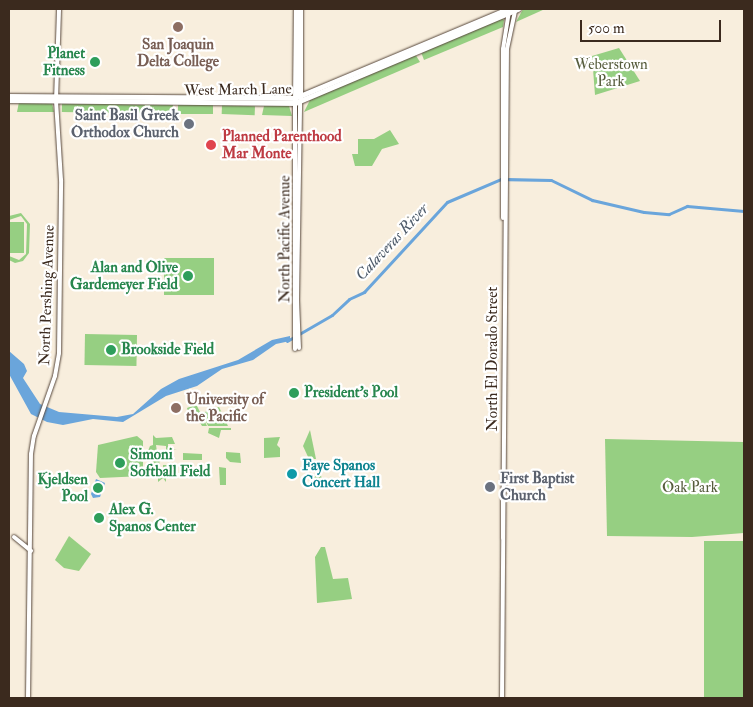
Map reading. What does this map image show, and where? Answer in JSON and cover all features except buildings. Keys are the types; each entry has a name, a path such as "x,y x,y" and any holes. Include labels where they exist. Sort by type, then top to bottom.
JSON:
{"main road":[{"name":"North Pershing Avenue","path":"28,698 31,454 38,424 57,369 59,338 61,180 56,99 59,9"},
{"path":"296,9 297,100"},
{"name":"North Pacific Avenue","path":"297,349 293,300 293,244 300,9"},
{"name":"West March Lane","path":"9,100 297,100 513,10"},
{"name":"North El Dorado Street","path":"502,698 504,540 503,49 513,10"},
{"name":"West March Lane","path":"9,96 56,99"},
{"name":"North Pacific Avenue","path":"295,326 297,313 297,100"},
{"path":"294,183 298,192"},
{"path":"293,244 297,256"},
{"path":"293,300 297,313"},
{"path":"14,536 31,551"}],"green space":[{"path":"523,9 545,9 516,22"},
{"path":"501,18 504,20 503,27 424,60 421,52"},
{"name":"Weberstown Park","path":"619,48 640,81 595,95 592,56"},
{"path":"415,54 420,62 304,112 310,100"},
{"path":"19,102 52,103 54,112 17,112"},
{"path":"62,103 173,105 173,114 62,112"},
{"path":"178,105 213,105 213,114 178,114"},
{"path":"222,105 255,106 255,115 222,114"},
{"path":"264,106 289,106 292,116 262,115"},
{"path":"390,130 399,144 382,149 372,166 355,166 352,154 358,154 358,139 374,139"},
{"path":"21,213 30,224 29,253 23,261 15,263 9,260 9,256 19,260 26,254 27,224 21,216 9,220 9,216"},
{"path":"10,222 24,222 24,253 10,253"},
{"name":"Alan and Olive Gardemeyer Field","path":"164,258 214,258 214,295 164,295"},
{"name":"Brookside Field","path":"85,334 137,335 136,366 84,365"},
{"path":"195,405 207,426 202,426 193,411 188,411 187,408"},
{"path":"219,407 228,426 208,426 202,413"},
{"path":"209,428 231,428 231,430 221,430 219,438 208,433"},
{"path":"310,430 316,459 309,459 303,446"},
{"path":"153,435 156,438 172,437 175,444 168,444 168,449 177,450 169,450 168,453 175,460 166,460 166,446 156,445 157,452 148,451 150,446 153,445"},
{"name":"Simoni Softball Field","path":"137,436 143,441 143,476 100,478 96,472 98,445"},
{"path":"280,437 277,445 280,448 280,457 264,458 264,438"},
{"name":"Oak Park","path":"605,439 744,442 744,533 692,537 607,536"},
{"path":"226,452 240,453 241,463 230,462 226,458"},
{"path":"183,453 202,454 202,460 183,460"},
{"path":"148,455 159,455 160,474 163,474 163,465 175,465 172,467 172,477 177,478 166,478 166,482 163,478 158,482 158,478 148,478 153,476 153,468 150,465 153,465 153,457"},
{"path":"318,463 323,484 311,486 311,479 319,474 313,465"},
{"path":"219,467 226,468 226,485 220,485"},
{"path":"69,536 91,554 79,571 64,568 55,560"},
{"path":"704,541 744,541 744,698 704,698"},
{"path":"321,547 325,547 333,579 348,578 352,599 317,603 315,557"}],"water":[{"path":"290,336 290,341 276,344 253,360 222,369 197,386 166,396 123,422 93,419 63,425 47,422 31,414 9,374 9,351 24,364 27,371 23,378 40,404 59,412 117,417 133,414 161,389 179,379 238,360 272,340"},
{"name":"Kjeldsen Pool","path":"96,479 105,483 100,497 93,498 91,494"}],"waterway":[{"name":"Calaveras River","path":"287,341 332,315 349,299 364,292 447,202 501,179 551,180 592,200 644,212 669,214 687,206 744,211"}],"place":[{"name":"San Joaquin Delta College","path":"178,27"},
{"name":"Planet Fitness","path":"95,62"},
{"name":"Saint Basil Greek Orthodox Church","path":"189,124"},
{"name":"Planned Parenthood Mar Monte","path":"211,145"},
{"name":"Alan and Olive Gardemeyer Field","path":"188,276"},
{"name":"Brookside Field","path":"111,350"},
{"name":"President's Pool","path":"294,393"},
{"name":"University of the Pacific","path":"176,408"},
{"name":"Simoni Softball Field","path":"120,463"},
{"name":"Faye Spanos Concert Hall","path":"292,474"},
{"name":"First Baptist Church","path":"490,487"},
{"name":"Kjeldsen Pool","path":"98,488"},
{"name":"Alex G. Spanos Center","path":"99,518"}]}
